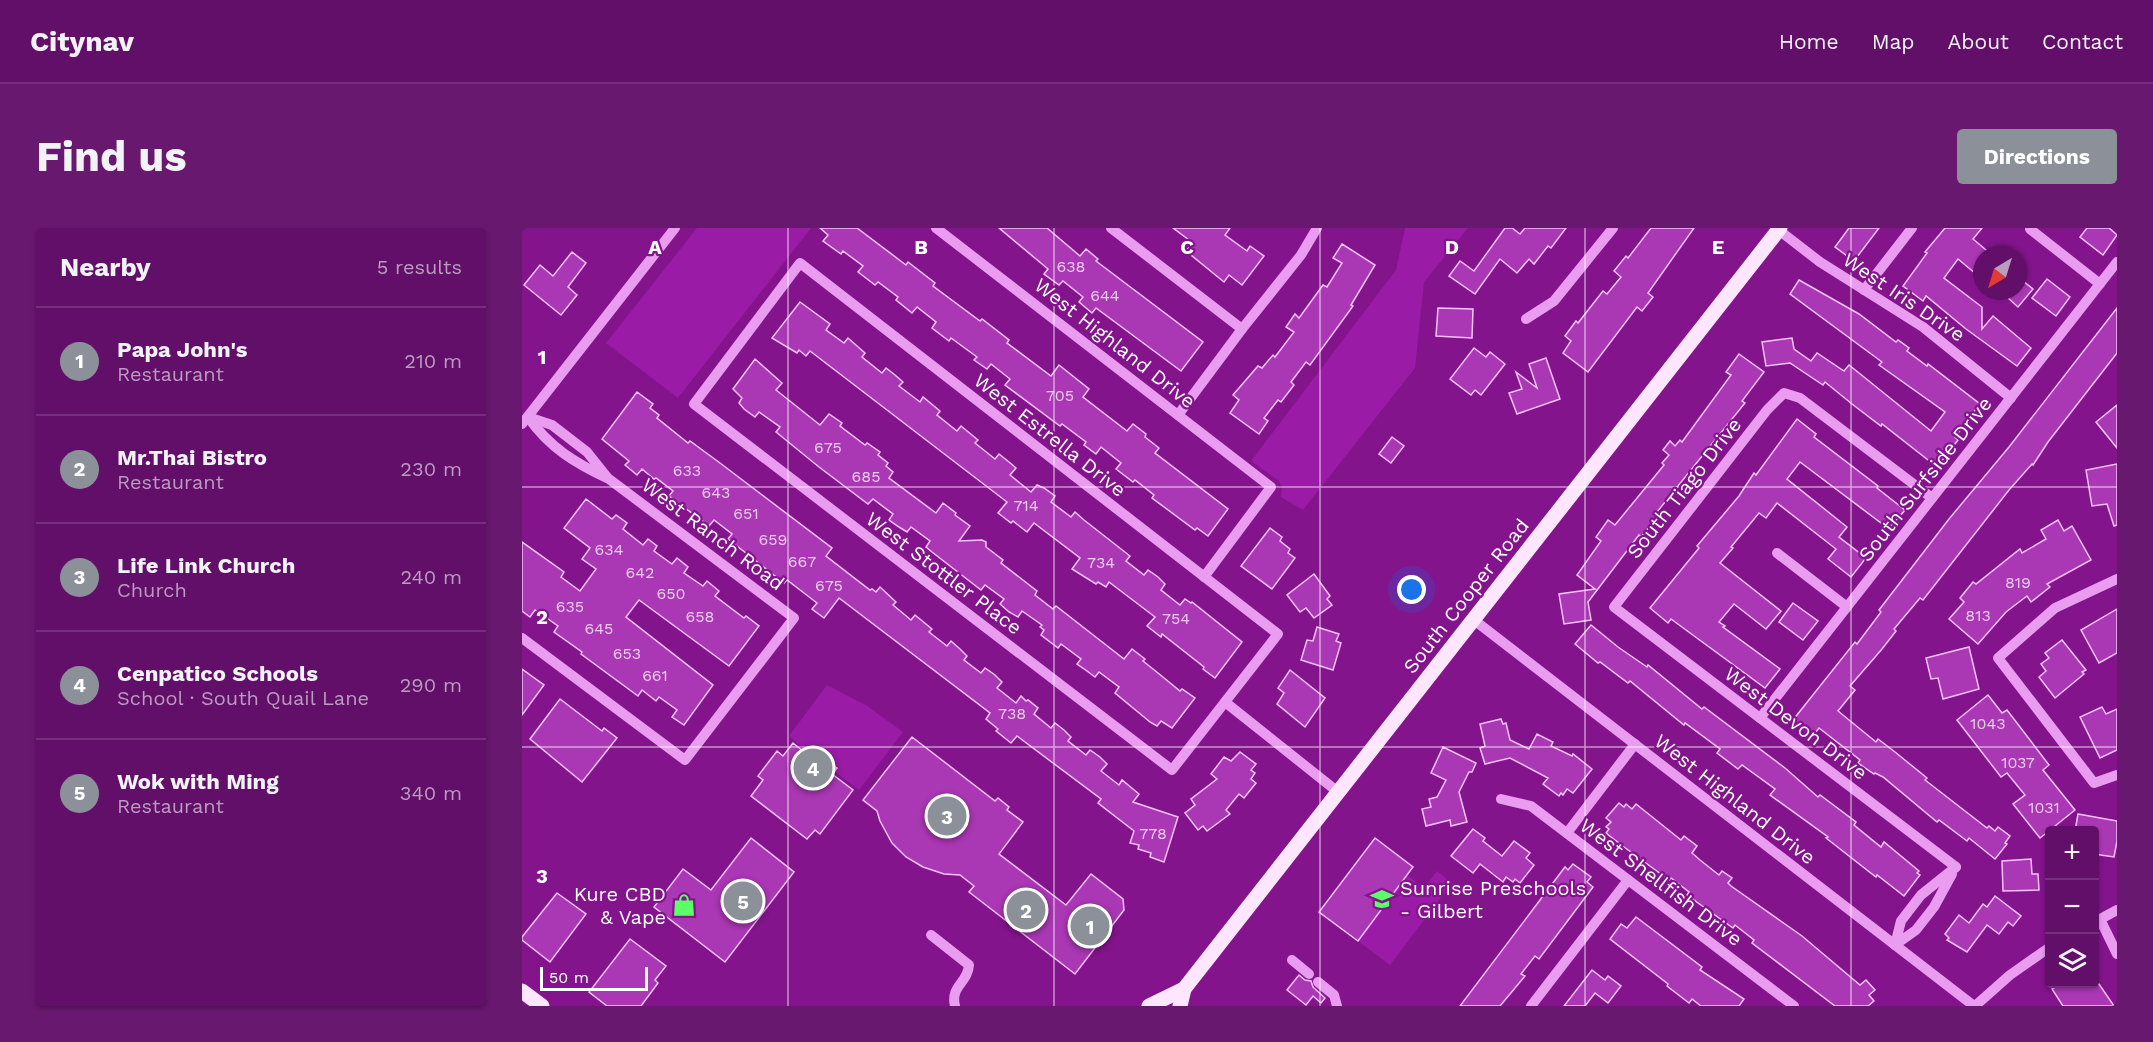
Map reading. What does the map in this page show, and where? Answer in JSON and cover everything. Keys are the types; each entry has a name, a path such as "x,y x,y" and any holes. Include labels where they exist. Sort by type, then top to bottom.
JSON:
{"main road":[{"name":"South Cooper Road","path":"1180,1006 1184,989 1778,229"},
{"name":"South Cooper Road","path":"1149,1006 1184,989"},
{"path":"522,991 542,1006"}],"street":[{"path":"525,420 675,228"},
{"name":"West Highland Drive","path":"936,228 1271,487 1204,577"},
{"path":"1111,228 1242,329"},
{"path":"1178,415 1301,255 1317,228"},
{"path":"1526,319 1554,301 1612,228"},
{"path":"1864,290 1912,228"},
{"name":"West Iris Drive","path":"1778,229 1820,262 1923,327 2011,398"},
{"path":"2030,229 2100,284"},
{"name":"South Surfside Drive","path":"1760,718 2117,262"},
{"name":"West Estrella Drive","path":"694,404 800,263 1278,634 1225,702"},
{"name":"South Tiago Drive","path":"1614,607 1767,410 1784,393 1800,398 1932,498"},
{"name":"West Stottler Place","path":"694,404 1172,770 1225,702"},
{"name":"West Ranch Road","path":"522,638 685,760 794,618 609,479 578,465 525,420"},
{"path":"1777,553 1847,607"},
{"path":"2117,579 2055,608 1998,658 2094,783 2117,775"},
{"name":"West Devon Drive","path":"1614,607 1956,867"},
{"name":"West Highland Drive","path":"1474,620 1974,1006"},
{"path":"1225,702 1338,792"},
{"path":"1568,833 1635,744"},
{"name":"West Shellfish Drive","path":"1502,799 1531,806 1794,1006"},
{"path":"1895,945 1916,930 1934,907 1956,867"},
{"path":"1895,945 1901,921 1921,895 1956,867"},
{"path":"1531,1006 1628,880"},
{"path":"2099,919 2117,910"},
{"path":"2099,923 2117,954"},
{"path":"931,935 969,965 967,975 954,996 955,1006"},
{"path":"1974,1006 2010,975 2045,950"},
{"path":"1292,960 1308,974"},
{"path":"1318,982 1334,995 1337,1006"}],"shaded area":[{"path":"697,228 811,228 678,398 606,343"},
{"path":"1405,228 1468,228 1424,282 1415,368 1303,510 1281,497 1282,487 1279,481 1251,461 1396,270"},
{"path":"827,685 867,706 903,732 859,790 835,772 838,767 812,748 808,752 789,736"},
{"path":"1437,871 1452,883 1390,965 1358,941 1407,875 1424,888"}],"building":[{"path":"820,228 857,228 906,265 908,262 935,283 933,286 980,321 982,319 1009,340 1007,343 1051,376 1059,365 1089,389 1083,397 1127,431 1133,424 1146,434 1145,437 1159,448 1155,453 1228,509 1208,536 1197,528 1195,530 1152,498 1154,495 1135,480 1133,482 1116,469 1121,463 1101,447 1096,454 1084,445 1086,442 1062,424 1060,426 1005,385 1010,379 991,364 987,369 974,360 977,357 951,338 949,341 932,328 936,322 917,307 912,313 896,300 898,297 878,282 875,285 858,272 863,266 843,251 841,254 823,241 828,235"},
{"path":"999,228 1047,228 1080,256 1086,249 1098,259 1096,261 1203,342 1181,371 1096,308 1092,313 1079,302 1083,297 1063,281 1059,285 1044,274 1048,269"},
{"path":"1173,228 1230,228 1225,235 1247,251 1250,246 1264,256 1242,285 1229,275 1224,282 1186,251 1193,243"},
{"path":"1505,228 1512,228 1520,234 1525,228 1566,228 1551,248 1548,246 1534,264 1529,259 1517,273 1500,259 1475,294 1449,276 1460,261 1474,271"},
{"path":"1651,228 1694,228 1648,293 1653,297 1642,311 1637,307 1588,372 1563,353 1571,341 1565,336 1603,291 1607,294 1621,277 1614,271 1626,256 1628,258"},
{"path":"1849,228 1879,228 1854,261 1835,247"},
{"path":"1945,228 1982,228 1973,239 1981,246 1973,246 1973,272 1958,259 1944,278 1982,307 1982,329 1993,316 2031,348 2017,366 1926,296 1923,301 1903,286 1927,253 1925,252"},
{"path":"2087,228 2109,228 2117,235 2103,255 2080,237"},
{"path":"1342,244 1375,265 1351,305 1353,306 1310,365 1306,362 1291,382 1294,385 1281,402 1278,400 1264,418 1268,421 1259,434 1230,413 1239,400 1233,395 1258,366 1262,368 1273,355 1275,357 1294,332 1286,327 1295,314 1299,318 1323,285 1327,287 1342,263 1333,258"},
{"path":"572,252 586,263 568,287 577,295 561,315 524,285 540,265 553,276"},
{"path":"2047,279 2070,297 2056,316 2032,298"},
{"path":"1799,280 1859,314 1896,342 1898,340 1909,348 1907,351 1927,366 1928,364 1980,404 1955,437 1958,440 1937,467 1825,382 1823,385 1790,363 1766,366 1762,342 1792,338 1794,349 1811,361 1817,353 1844,371 1849,365 1931,431 1945,412 1879,365 1882,362 1790,294"},
{"path":"2027,284 2033,289 2027,296"},
{"path":"2010,300 2024,300 2018,307"},
{"path":"800,302 830,324 826,330 844,343 848,338 865,353 862,357 882,373 886,368 895,375 903,382 899,386 920,402 923,397 940,411 937,415 957,431 961,426 978,440 975,443 995,459 999,454 1009,462 1016,468 1010,475 1031,492 1037,485 1044,488 1055,496 1051,502 1071,517 1075,512 1130,556 1126,561 1144,575 1148,570 1158,577 1165,584 1161,590 1180,605 1185,599 1192,602 1242,642 1215,678 1162,634 1161,637 1147,626 1155,617 1109,582 1106,587 1098,582 1096,584 1072,569 1080,558 1034,523 1027,532 1013,521 1011,523 998,513 1007,502 810,351 806,356 799,350 797,353 772,338"},
{"path":"1438,308 1473,309 1472,338 1436,336"},
{"path":"2117,308 2117,353 2048,442 2033,465 2009,490 1923,600 1920,598 1894,629 1896,631 1850,686 1855,690 1838,711 1876,742 1878,739 1895,752 1927,778 1925,780 1987,828 1989,826 1995,831 1998,827 2010,836 2005,843 2007,844 1995,859 1969,838 1967,841 1939,820 1937,822 1883,777 1858,763 1860,760 1819,728 1813,736 1793,720 1855,642 1857,644 1881,612 1879,610 1949,519 2009,447"},
{"path":"1474,348 1486,357 1490,352 1505,364 1481,395 1475,390 1471,395 1450,379"},
{"path":"1739,354 1764,372 1742,401 1745,403 1657,512 1660,514 1641,537 1639,535 1588,602 1591,620 1564,624 1559,594 1595,589 1577,575 1601,541 1596,537 1608,520 1615,525 1664,465 1662,463 1669,455 1663,450 1670,441 1675,446 1680,440 1682,442 1731,375 1726,372"},
{"path":"1546,358 1560,399 1517,414 1509,393 1522,389 1516,372 1537,388 1529,364"},
{"path":"755,359 782,383 776,390 820,425 829,414 842,423 840,426 865,445 867,443 880,452 878,455 888,463 886,466 893,472 889,478 936,513 943,503 956,513 955,515 970,526 959,541 982,540 986,542 986,547 1003,560 1001,563 1037,591 1035,595 1053,609 1056,606 1124,659 1132,649 1180,691 1182,689 1195,698 1172,728 1161,721 1157,726 1150,722 1115,693 1119,687 1099,672 1095,677 1077,664 1081,659 1061,644 1058,648 1041,635 1044,630 1040,627 1042,625 1022,611 1018,617 1009,612 1000,604 1004,599 985,585 981,590 926,547 930,541 911,527 907,532 889,520 893,514 873,499 868,504 819,467 776,432 780,427 759,412 755,417 744,409 739,403 742,398 733,389"},
{"path":"637,392 653,404 650,408 659,415 657,418 688,443 690,441 832,548 826,556 870,590 876,592 880,587 896,602 893,605 911,620 915,615 932,629 929,632 947,646 951,641 967,656 964,660 981,673 985,668 995,675 1002,682 997,688 1016,703 1021,696 1026,701 1028,700 1038,708 1034,714 1051,728 1055,723 1071,737 1068,741 1086,755 1090,750 1100,757 1107,764 1101,771 1119,785 1122,780 1139,794 1133,802 1178,817 1164,862 1150,857 1151,853 1138,849 1139,845 1130,843 1134,831 1098,803 1101,799 1017,736 1011,743 986,719 990,713 839,598 824,618 812,609 817,603 787,580 784,583 728,539 732,534 714,520 709,526 669,496 673,491 656,478 654,479 642,469 637,475 625,465 629,461 602,439"},
{"path":"2117,405 2117,448 2096,422"},
{"path":"1797,419 1816,434 1814,437 1878,486 1877,488 1905,510 1889,529 1800,462 1787,479 1847,527 1839,537 1866,558 1851,577 1828,559 1836,549 1777,503 1766,518 1759,513 1731,547 1733,548 1720,563 1781,611 1766,629 1734,604 1719,622 1780,669 1765,688 1671,619 1668,623 1650,608 1699,548 1697,546 1739,496 1754,473 1756,475"},
{"path":"1392,437 1404,446 1391,463 1379,454"},
{"path":"2117,464 2117,525 2114,526 2107,504 2092,506 2086,470"},
{"path":"586,499 612,519 616,515 627,523 623,529 643,545 648,539 657,546 654,551 672,564 677,558 688,567 684,573 703,586 707,581 719,591 715,596 744,618 746,616 759,626 729,666 639,600 626,617 713,685 684,725 672,717 677,710 659,697 656,701 642,690 638,696 554,632 558,626 535,610 530,617 522,611 522,542 564,572 561,577 580,591 596,569 582,559 590,548 564,528"},
{"path":"2058,520 2064,531 2072,526 2091,560 2047,584 2050,587 2031,602 2027,596 2006,612 1978,644 1949,619 1964,602 1960,598 1973,582 1976,584 2020,549 2022,553 2046,539 2041,530"},
{"path":"1270,528 1282,537 1280,541 1290,549 1288,553 1295,558 1272,589 1241,566"},
{"path":"1314,574 1330,596 1327,599 1332,605 1314,618 1306,608 1300,612 1287,595"},
{"path":"1793,603 1818,621 1803,640 1779,622"},
{"path":"2117,609 2117,653 2099,663 2081,630"},
{"path":"1591,625 1785,768 1818,797 1820,795 1856,822 1854,825 1881,847 1884,842 1919,871 1917,873 1920,875 1904,896 1770,795 1775,789 1742,765 1738,769 1717,753 1720,749 1685,723 1684,725 1630,681 1628,683 1600,662 1598,663 1575,644"},
{"path":"1317,627 1339,634 1336,641 1341,643 1333,670 1301,660 1307,640 1313,641"},
{"path":"2062,640 2086,670 2055,698 2039,677 2046,671 2041,664 2049,658 2045,653"},
{"path":"1969,647 1979,689 1943,699 1938,678 1931,679 1926,658"},
{"path":"522,669 544,685 522,715"},
{"path":"1290,670 1325,698 1305,727 1277,704 1284,693 1278,688"},
{"path":"1988,695 2002,713 2007,710 2049,765 2043,770 2075,810 2055,826 2045,826 2045,834 2040,838 2013,804 2025,795 2007,773 2001,777 1957,720"},
{"path":"560,699 602,731 604,728 617,738 582,782 530,739"},
{"path":"2102,707 2106,714 2117,709 2117,750 2100,758 2080,717"},
{"path":"1501,719 1503,724 1506,723 1510,740 1529,749 1537,734 1553,742 1551,746 1572,756 1573,754 1592,769 1573,793 1567,789 1563,795 1561,793 1559,796 1543,784 1548,778 1510,758 1485,764 1480,748 1485,746 1480,724"},
{"path":"912,737 995,801 998,798 1009,807 1007,810 1023,822 999,854 1066,905 1091,874 1123,899 1124,910 1075,974 969,892 974,886 960,875 944,874 923,867 906,857 892,843 877,811 863,800"},
{"path":"793,743 808,755 812,749 837,768 832,774 853,790 820,834 815,830 807,839 751,796 763,780 758,776 777,751 783,756"},
{"path":"1443,747 1476,763 1459,792 1467,822 1451,826 1450,820 1426,826 1422,809 1431,807 1429,799 1437,797 1446,780 1431,773"},
{"path":"1240,752 1256,764 1251,770 1255,773 1251,779 1256,783 1244,798 1239,794 1226,810 1230,814 1207,831 1203,826 1198,830 1185,813 1195,805 1191,799 1217,779 1211,774 1224,757 1231,761"},
{"path":"1619,803 1624,807 1626,804 1632,809 1636,804 1681,840 1684,836 1697,846 1692,853 1719,875 1722,871 1732,878 1728,883 1731,886 1802,936 1860,985 1866,980 1875,990 1869,995 1874,1001 1868,1006 1835,1006 1752,943 1754,940 1735,925 1733,928 1687,895 1689,892 1671,878 1669,880 1624,847 1606,833 1609,829 1606,827 1611,822 1606,818"},
{"path":"2078,814 2117,821 2114,857 2099,855 2099,826 2076,826"},
{"path":"1473,829 1485,838 1483,841 1502,856 1514,841 1530,853 1526,858 1534,865 1520,883 1515,879 1513,882 1506,877 1503,882 1480,864 1473,873 1451,856"},
{"path":"751,838 794,872 725,962 654,907 683,869 711,890"},
{"path":"1375,838 1413,867 1358,941 1319,912"},
{"path":"2031,859 2032,874 2038,874 2039,890 2003,891 2002,861"},
{"path":"1573,864 1591,877 1587,882 1593,887 1539,959 1535,956 1521,974 1525,976 1500,1006 1460,1006 1565,867 1568,870"},
{"path":"557,893 586,914 550,962 522,940 522,937"},
{"path":"1995,896 2021,916 2013,926 2008,922 1999,934 1987,925 1967,952 1947,940 1949,938 1945,934 1959,915 1969,923 1983,904 1987,907"},
{"path":"1636,917 1702,967 1700,970 1744,999 1739,1006 1701,1006 1692,999 1689,1003 1610,939 1621,924 1627,928"},
{"path":"630,939 666,966 655,980 658,983 641,1006 607,1006 589,992"},
{"path":"1592,970 1605,980 1608,976 1621,986 1608,1003 1595,993 1585,1006 1564,1006"},
{"path":"1299,975 1311,981 1313,987 1325,998 1321,1003 1313,996 1306,1005 1287,990"},
{"path":"2099,984 2114,1006 2063,1006 2052,989 2099,988"}],"place":[{"name":"Cenpatico Schools","path":"813,768"},
{"name":"Life Link Church","path":"947,816"},
{"name":"Sunrise Preschools - Gilbert","path":"1382,899"},
{"name":"Wok with Ming","path":"743,901"},
{"name":"Kure CBD & Vape","path":"684,905"},
{"name":"Mr.Thai Bistro","path":"1026,910"},
{"name":"Papa John's","path":"1090,926"}]}
